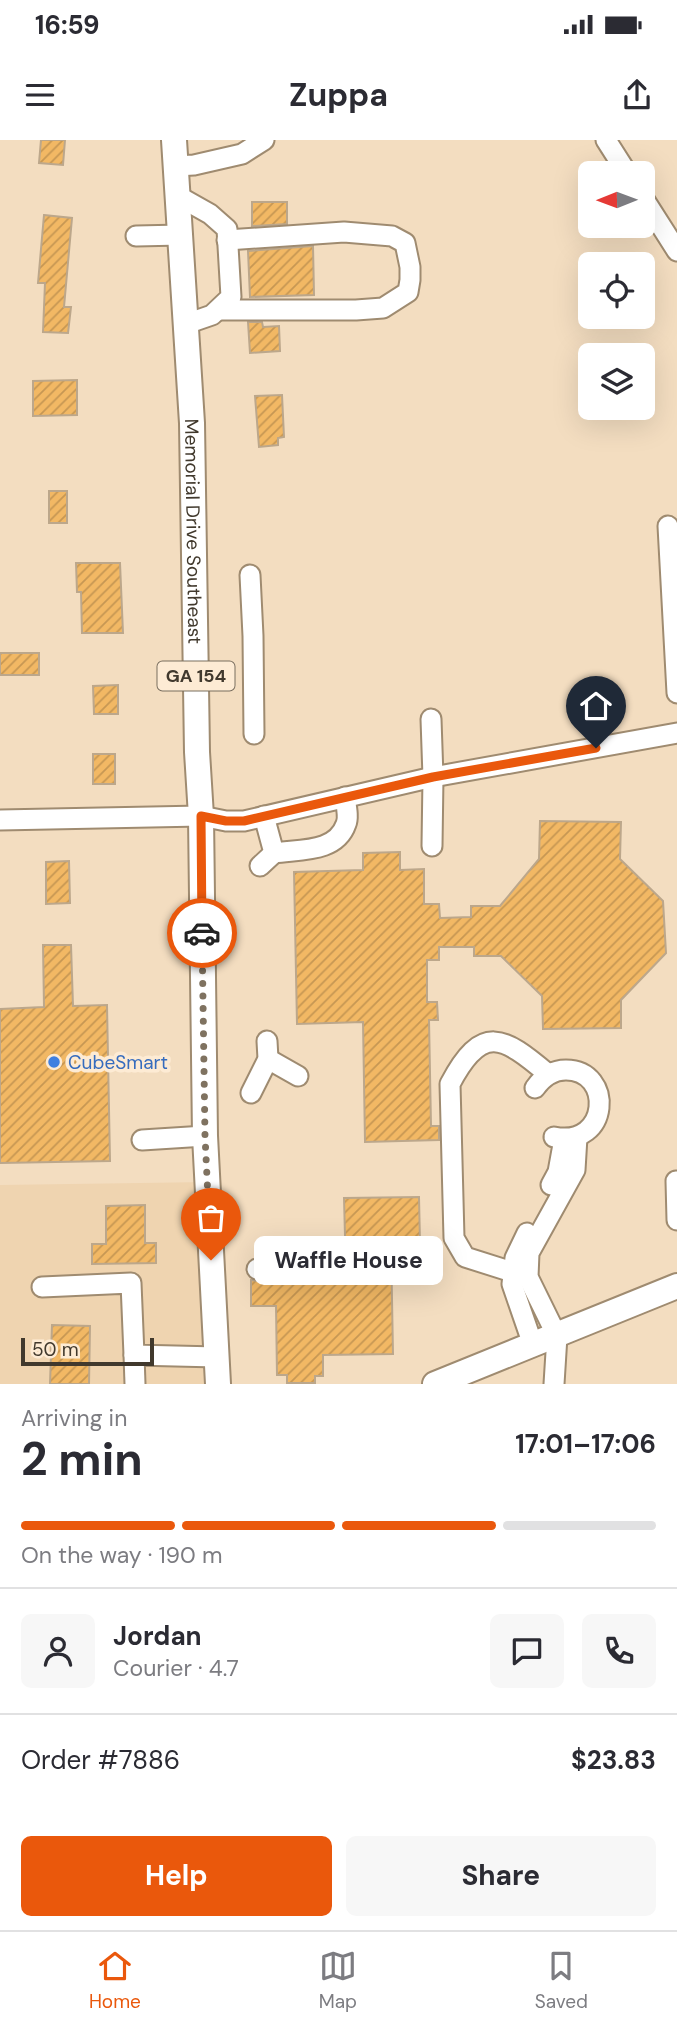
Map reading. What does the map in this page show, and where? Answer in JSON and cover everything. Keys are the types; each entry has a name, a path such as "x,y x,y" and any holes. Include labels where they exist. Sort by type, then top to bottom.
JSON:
{"main road":[{"name":"Memorial Drive Southeast","path":"174,140 191,423 197,752 201,816 205,1136 218,1384"},
{"path":"435,1384 677,1286"}],"street":[{"path":"176,166 194,165 242,154 264,140"},
{"path":"606,140 619,161"},
{"path":"178,196 210,214 227,229 228,240 231,297 212,316 186,324"},
{"path":"655,217 677,251"},
{"path":"218,310 383,308 408,292 410,280 405,243 392,236 344,232 228,240"},
{"path":"135,236 181,235"},
{"path":"668,526 677,693"},
{"path":"250,575 254,734"},
{"path":"431,719 432,846"},
{"path":"0,820 201,816 244,821 433,777 677,733"},
{"path":"264,816 267,859 336,841 348,822 345,797"},
{"path":"521,1274 465,1257 454,1238 450,1084 459,1066 476,1046 491,1042 506,1044 524,1053 541,1081 567,1070 577,1072 593,1083 598,1092 600,1101 597,1121 591,1129 565,1138"},
{"path":"251,1093 267,1050 298,1076"},
{"path":"142,1140 205,1136"},
{"path":"551,1185 558,1172 565,1138"},
{"path":"533,1345 512,1284 521,1274 529,1253 575,1170 565,1138"},
{"path":"676,1181 677,1220"},
{"path":"537,1213 515,1258 521,1274 557,1336 554,1384"},
{"path":"257,1269 304,1267"},
{"path":"42,1287 131,1283 135,1384"},
{"path":"134,1355 217,1357"}],"shaded area":[{"path":"209,1182 227,1384 0,1384 0,1185"}],"building":[{"path":"41,140 65,140 63,165 39,163"},
{"path":"252,202 287,202 287,224 252,226"},
{"path":"44,215 72,218 64,307 71,307 68,333 43,332 45,283 38,283"},
{"path":"313,246 314,295 250,297 248,251"},
{"path":"248,322 262,322 263,327 279,326 280,351 250,353"},
{"path":"77,380 77,415 33,416 33,381"},
{"path":"282,395 284,437 278,438 278,445 259,447 255,396"},
{"path":"49,491 67,491 67,523 49,523"},
{"path":"76,563 120,563 123,633 82,633 81,592 77,592"},
{"path":"0,653 39,653 39,675 0,675"},
{"path":"118,685 118,714 94,714 93,686"},
{"path":"93,754 115,754 115,784 93,784"},
{"path":"540,821 621,822 620,859 663,901 666,953 621,1000 621,1028 543,1029 542,996 501,956 474,956 474,947 439,947 439,960 427,960 427,1002 437,1002 438,1020 429,1020 431,1126 439,1126 439,1140 365,1142 363,1022 297,1024 294,872 363,870 363,853 400,852 400,870 424,869 424,904 439,904 440,918 471,917 471,906 500,906 539,859"},
{"path":"69,861 70,903 46,904 46,862"},
{"name":"CubeSmart","path":"43,945 71,945 73,1006 107,1005 110,1161 0,1163 0,1009 44,1007"},
{"path":"419,1197 420,1243 391,1244 393,1354 323,1355 323,1376 315,1376 315,1383 287,1383 287,1375 277,1375 276,1306 251,1306 251,1280 305,1279 313,1275 346,1274 344,1198"},
{"path":"145,1205 145,1243 156,1243 156,1263 92,1264 92,1244 106,1244 106,1206"},
{"path":"52,1325 90,1326 89,1384 50,1384"}],"way so far":[{"path":"202,933 205,1136 211,1260"}],"place":[{"name":"CubeSmart","path":"54,1062"},
{"name":"Waffle House","path":"211,1260"}],"route":[{"path":"202,933 201,816 244,821 433,777 596,748"}]}
